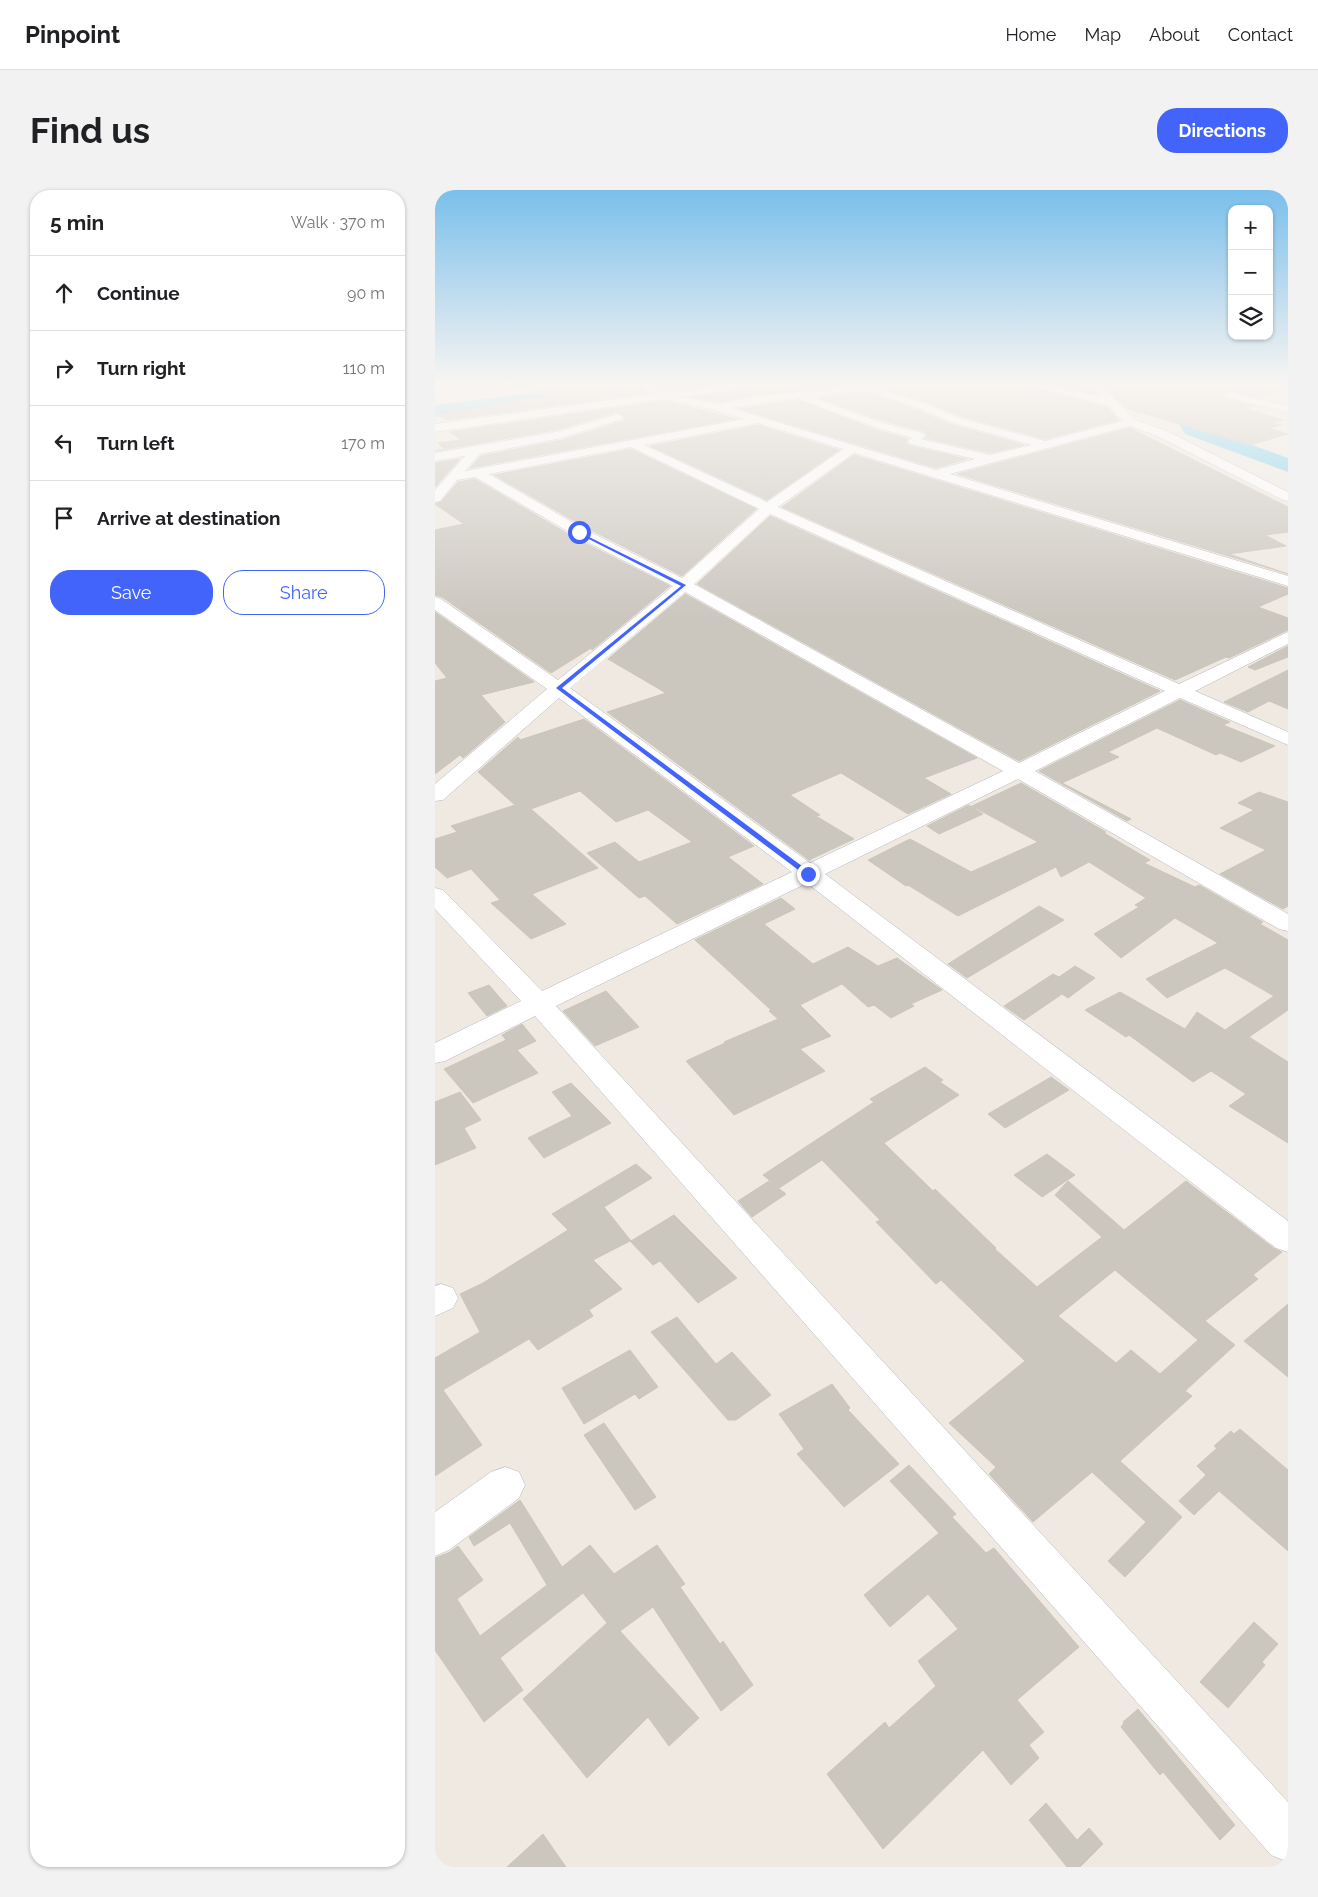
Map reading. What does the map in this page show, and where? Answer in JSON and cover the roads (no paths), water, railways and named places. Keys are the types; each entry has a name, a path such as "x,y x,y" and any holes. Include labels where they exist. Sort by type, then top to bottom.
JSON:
{"street":[{"path":"435,498 466,463"},
{"path":"454,477 529,463"},
{"path":"674,463 768,508 1288,738"},
{"path":"435,795 559,688 684,585 768,508 831,463"},
{"path":"897,463 1288,581"},
{"path":"934,474 974,463"},
{"path":"1220,463 1288,498"},
{"path":"477,473 579,532 684,585 1019,771 1288,924"},
{"path":"435,602 559,688 808,874 1288,1239"},
{"path":"435,1054 1019,771 1288,637"},
{"path":"435,896 539,1004 1288,1838"},
{"path":"435,1536 505,1485"}],"waterway":[{"path":"1282,463 1288,466"}]}
